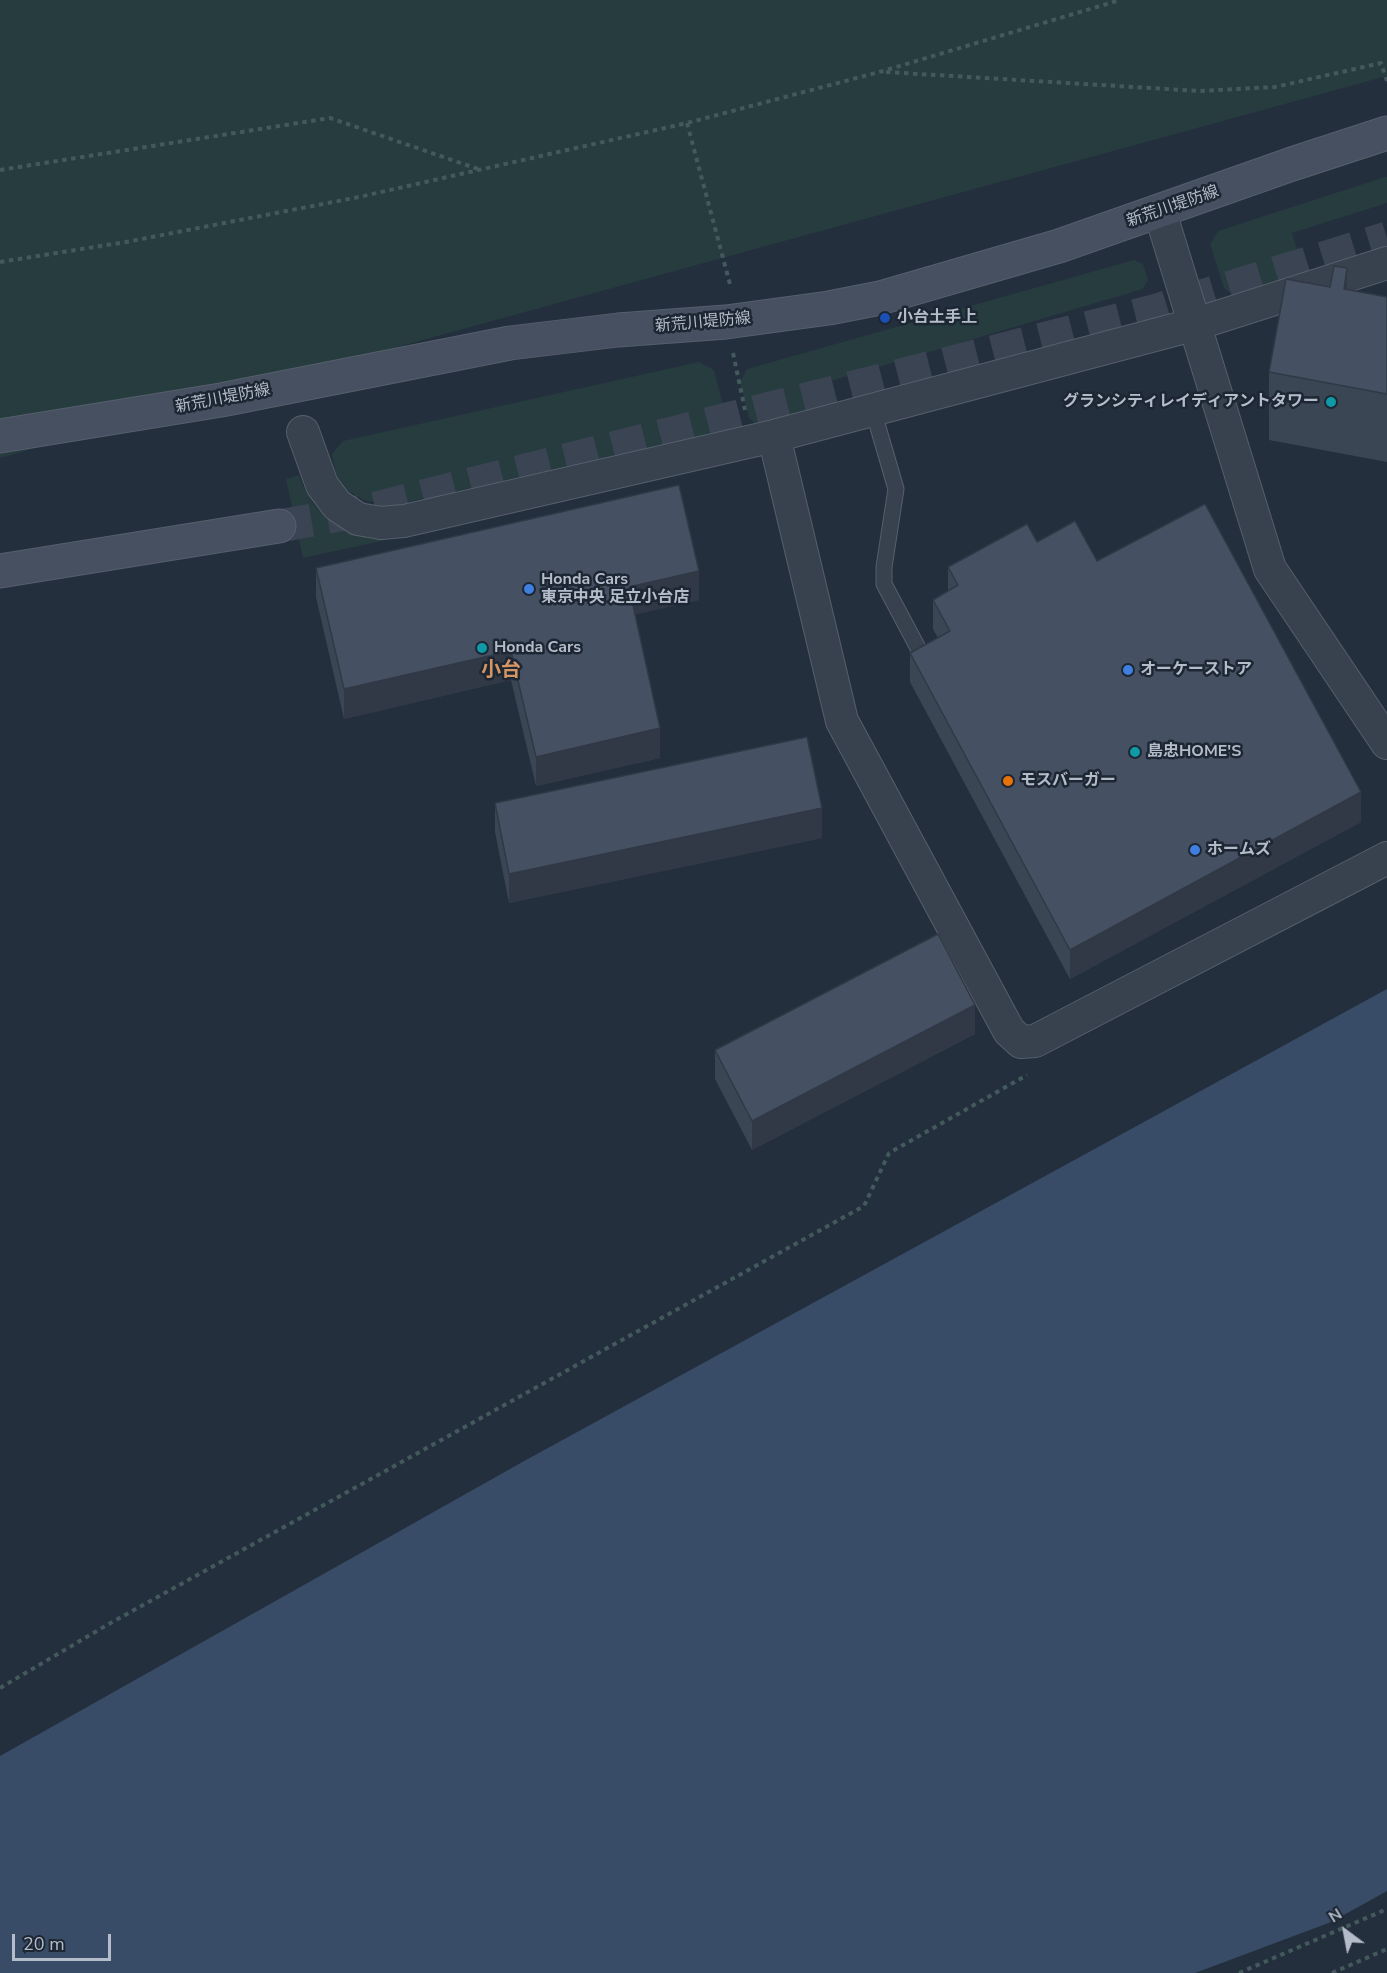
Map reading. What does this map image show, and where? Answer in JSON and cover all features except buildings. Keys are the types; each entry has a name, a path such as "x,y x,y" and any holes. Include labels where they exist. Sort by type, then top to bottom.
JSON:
{"main road":[{"name":"新荒川堤防線","path":"0,436 221,400 510,343 618,330 730,309 829,308 880,298 1059,246 1387,133"},
{"path":"0,571 279,526"}],"street":[{"path":"1160,212 1270,569 1387,742"},
{"path":"303,432 322,485 337,505 358,519 381,522 404,521 763,439 1196,324 1387,263"},
{"path":"763,439 842,721 1009,1030 1021,1042 1035,1041 1387,858"}],"lane":[{"path":"873,410 896,489 884,567 884,584 929,669"}],"path":[{"path":"0,262 231,222 481,170 687,123 883,71 1120,0"},
{"path":"883,71 1200,91 1275,87 1381,63 1387,81"},
{"path":"0,170 330,118 481,170"},
{"path":"687,123 763,439"},
{"path":"0,1688 107,1625 864,1206 889,1153 1035,1071"},
{"path":"1239,1973 1387,1909"},
{"path":"1332,1973 1387,1949"}],"green space":[{"path":"0,0 1387,0 1387,76 229,393 0,458"},
{"path":"1387,177 1387,203 1292,233 1304,273 1232,294 1224,288 1210,244 1218,231"},
{"path":"1134,260 1143,264 1148,280 1143,289 831,381 837,403 756,424 749,418 740,382 747,369"},
{"path":"699,362 714,370 727,420 720,432 390,506 364,500 347,490 336,474 332,454 343,441"},
{"path":"299,475 314,505 331,524 351,534 391,539 303,558 286,479"}],"water":[{"path":"1387,989 1387,1891 1331,1922 1195,1973 0,1973 0,1756 526,1460"}],"tunnel":[{"path":"279,526 368,510 1157,310 1387,238"}],"place":[{"name":"小台土手上","path":"885,318"},
{"name":"グランシティレイディアントタワー","path":"1331,402"},
{"name":"Honda Cars 東京中央 足立小台店","path":"529,589"},
{"name":"Honda Cars","path":"482,648"},
{"name":"オーケーストア","path":"1128,670"},
{"name":"島忠HOME'S","path":"1135,752"},
{"name":"モスバーガー","path":"1008,781"},
{"name":"ホームズ","path":"1195,850"}],"district":[{"name":"小台","path":"501,671"}]}
